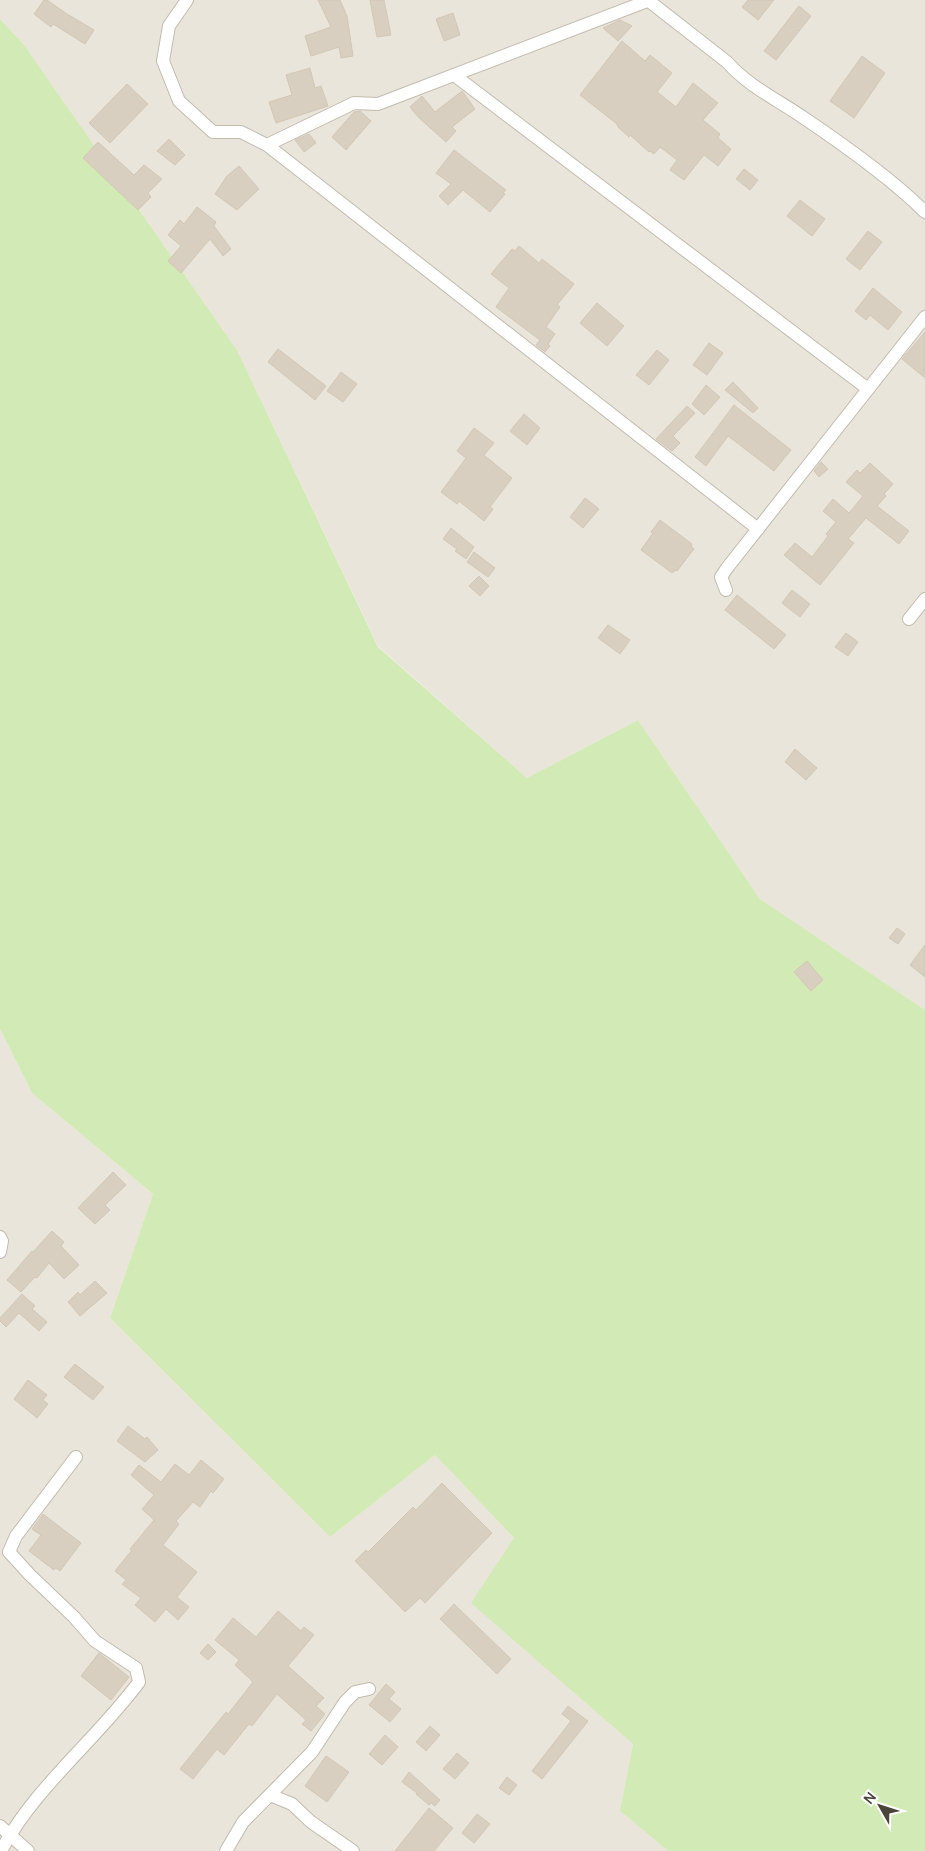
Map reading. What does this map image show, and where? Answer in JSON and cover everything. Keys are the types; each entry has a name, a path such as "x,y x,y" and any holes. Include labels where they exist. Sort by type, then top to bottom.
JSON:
{"street":[{"path":"187,0 169,26 163,61 179,101 213,132 241,132 267,145 758,529"},
{"path":"267,145 354,103 378,104 649,1 727,62 737,73 754,86 806,119 888,179 925,212"},
{"path":"454,75 868,389"},
{"path":"726,590 721,577 727,568 925,317"},
{"path":"910,619 925,598"},
{"path":"0,1236 2,1241 0,1252"},
{"path":"1,1851 5,1831 43,1793 139,1682 136,1668 96,1641 9,1552 16,1536 76,1457"},
{"path":"226,1851 243,1822 312,1752 345,1702 355,1692 369,1689"},
{"path":"270,1795 292,1804 311,1822 353,1851"},
{"path":"5,1831 28,1851"}],"shaded area":[{"path":"0,0 925,0 925,1010 760,899 638,720 527,778 378,646 237,350 24,45 0,19"},
{"path":"0,1029 32,1093 153,1194 110,1318 330,1537 435,1455 514,1538 472,1603 633,1744 620,1811 668,1851 0,1851"}],"green space":[{"path":"0,19 24,45 237,350 378,647 527,778 638,720 760,899 925,1010 925,1851 668,1851 620,1811 633,1744 471,1603 514,1538 435,1455 330,1537 110,1318 153,1194 32,1093 0,1029"}],"building":[{"path":"44,0 47,0 94,30 85,44 53,24 51,27 34,14"},
{"path":"318,0 340,0 347,16 353,56 341,58 339,47 311,56 305,36 331,27"},
{"path":"370,0 384,0 391,35 377,37"},
{"path":"748,0 774,0 758,20 742,7"},
{"path":"799,6 811,16 776,60 764,51"},
{"path":"453,13 460,35 444,41 436,19"},
{"path":"620,20 632,26 618,41 603,28"},
{"path":"622,41 645,61 650,55 672,73 657,92 676,107 693,83 718,103 703,120 720,134 718,138 731,149 718,166 704,155 684,180 670,170 677,160 660,147 654,154 649,152 580,95"},
{"path":"862,56 885,73 854,118 830,101"},
{"path":"310,68 315,88 321,86 328,106 276,123 269,102 292,95 286,75"},
{"path":"127,84 148,104 110,143 89,123"},
{"path":"462,91 475,109 452,127 456,131 446,142 418,117 410,107 422,96 435,112"},
{"path":"360,111 371,121 346,150 332,137 354,112"},
{"path":"309,134 316,143 304,152 295,140"},
{"path":"169,139 185,155 175,165 157,151"},
{"path":"98,142 134,175 144,165 162,179 148,193 151,197 138,210 83,158"},
{"path":"454,150 506,190 503,193 505,194 490,212 463,190 448,205 439,196 451,184 436,173"},
{"path":"239,166 259,189 237,210 215,194 227,176"},
{"path":"744,169 758,180 750,190 736,179"},
{"path":"800,200 825,219 812,236 787,216"},
{"path":"197,207 216,222 214,226 231,249 223,256 210,239 181,273 168,261 181,246 168,235 180,220 184,224"},
{"path":"868,231 882,242 860,270 846,259"},
{"path":"519,246 539,263 542,259 574,284 557,305 560,307 546,327 555,334 545,352 536,345 540,340 496,307 509,288 491,274 512,249 515,251"},
{"path":"873,288 902,312 888,330 870,315 866,320 855,311"},
{"path":"597,303 624,326 607,346 580,323"},
{"path":"925,332 925,378 902,359"},
{"path":"709,343 723,353 707,375 693,365"},
{"path":"278,349 326,386 315,400 268,362"},
{"path":"657,350 669,360 649,385 636,375"},
{"path":"341,372 357,384 343,402 327,391"},
{"path":"733,382 758,408 753,413 725,390"},
{"path":"706,385 720,397 704,415 692,404"},
{"path":"734,405 791,450 774,471 728,436 706,466 695,457"},
{"path":"687,406 695,413 673,436 680,443 672,451 656,439"},
{"path":"524,414 540,428 527,445 510,431"},
{"path":"474,428 494,443 484,455 512,478 490,507 493,509 484,521 459,501 457,504 441,492 466,458 457,451"},
{"path":"821,462 828,469 819,477 814,471"},
{"path":"870,463 893,484 877,506 909,531 899,544 866,518 848,539 854,543 820,585 784,555 795,543 812,557 836,522 823,511 833,499 849,513 863,496 846,482 857,470 860,473"},
{"path":"585,498 599,509 583,528 570,517"},
{"path":"660,520 692,544 691,546 694,549 677,571 672,573 641,550"},
{"path":"451,528 474,547 466,559 455,551 457,549 443,539"},
{"path":"474,552 495,568 488,577 467,562"},
{"path":"479,576 489,586 480,596 469,586"},
{"path":"792,590 810,604 800,617 782,603"},
{"path":"737,595 786,635 774,649 725,610"},
{"path":"608,625 630,640 620,654 598,638"},
{"path":"846,633 858,642 848,656 835,647"},
{"path":"795,749 817,768 806,780 785,762"},
{"path":"897,928 905,934 898,944 889,938"},
{"path":"925,945 925,977 910,965"},
{"path":"807,961 823,980 811,991 794,972"},
{"path":"113,1172 126,1185 105,1205 110,1210 95,1224 78,1208"},
{"path":"52,1231 64,1242 61,1246 79,1265 64,1279 49,1263 37,1278 35,1277 21,1292 7,1280"},
{"path":"95,1281 107,1293 80,1316 68,1302 78,1292 80,1295"},
{"path":"22,1294 35,1306 32,1309 47,1322 39,1331 19,1313 6,1327 0,1321 0,1318"},
{"path":"75,1364 104,1387 93,1400 64,1377"},
{"path":"28,1380 47,1395 43,1400 48,1404 37,1418 14,1399"},
{"path":"128,1426 145,1439 147,1437 158,1450 145,1462 117,1441"},
{"path":"201,1460 224,1479 213,1493 211,1491 200,1507 193,1502 176,1521 179,1524 163,1545 197,1572 177,1597 189,1607 178,1620 166,1609 155,1622 135,1605 141,1598 122,1584 126,1580 115,1571 154,1520 142,1509 154,1495 131,1475 139,1465 161,1482 175,1464 189,1475"},
{"path":"442,1483 492,1533 425,1603 420,1598 405,1612 355,1561 366,1550 368,1552 413,1507 416,1510"},
{"path":"43,1514 81,1543 60,1571 56,1568 54,1570 29,1551 41,1535 32,1529"},
{"path":"454,1604 511,1659 497,1674 440,1619"},
{"path":"278,1611 301,1631 304,1627 314,1635 288,1666 324,1698 316,1706 325,1714 311,1731 302,1724 306,1720 277,1694 252,1726 249,1724 224,1755 217,1749 193,1779 180,1769 253,1682 235,1665 239,1660 215,1640 233,1618 256,1637"},
{"path":"208,1644 216,1652 208,1660 200,1653"},
{"path":"99,1653 129,1677 111,1700 81,1676"},
{"path":"386,1684 395,1692 389,1699 401,1709 390,1722 369,1705"},
{"path":"568,1706 588,1721 542,1779 532,1771 571,1721 562,1714"},
{"path":"430,1726 440,1735 426,1751 416,1742"},
{"path":"385,1735 398,1747 382,1765 369,1754"},
{"path":"457,1753 469,1763 455,1779 443,1769"},
{"path":"326,1756 349,1772 327,1802 305,1786"},
{"path":"409,1772 440,1800 435,1806 431,1803 429,1805 402,1782"},
{"path":"507,1777 517,1785 509,1795 499,1788"},
{"path":"429,1808 453,1828 434,1851 395,1851"},
{"path":"477,1814 490,1824 474,1843 462,1833"}]}
